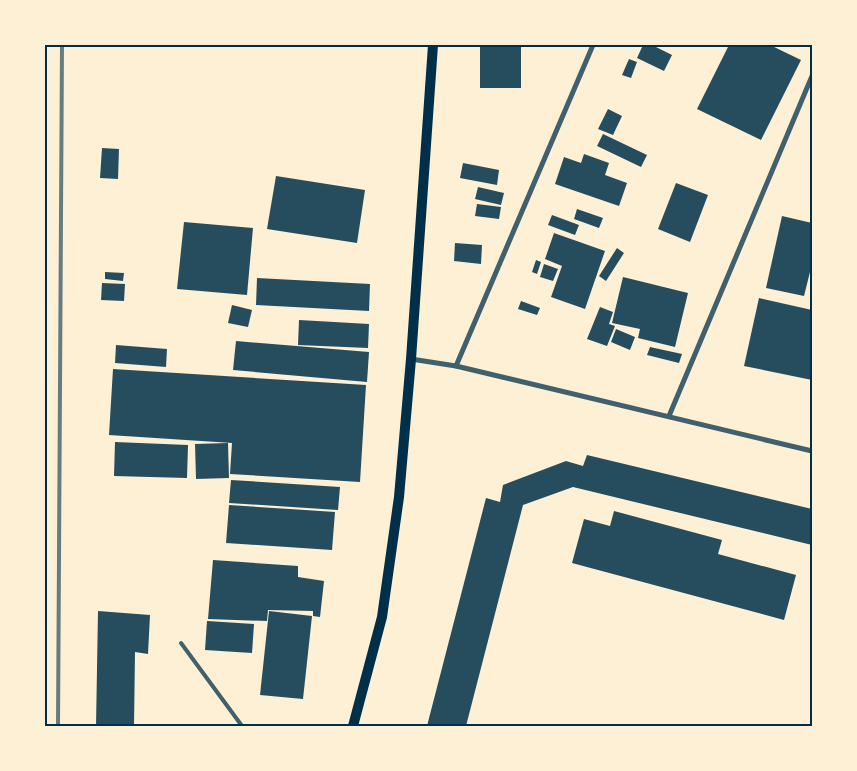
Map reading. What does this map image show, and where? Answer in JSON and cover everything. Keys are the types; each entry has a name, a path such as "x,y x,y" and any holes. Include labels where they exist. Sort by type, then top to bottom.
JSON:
{"main road":[{"path":"353,726 382,617 399,498 433,45"}],"street":[{"path":"456,366 593,45"},
{"path":"669,416 812,76"},
{"path":"410,359 456,366 812,451"}],"lane":[{"path":"181,643 242,726"}],"building":[{"path":"480,45 521,45 521,88 480,88"},
{"path":"643,45 652,45 672,55 664,71 637,58"},
{"path":"729,45 770,45 801,60 761,140 697,109"},
{"path":"629,59 637,62 631,78 622,75"},
{"path":"608,109 622,116 613,135 598,129"},
{"path":"603,134 647,155 641,167 597,146"},
{"path":"102,148 119,149 118,179 100,178"},
{"path":"584,154 609,163 605,175 627,183 619,206 555,184 564,157 581,163"},
{"path":"463,163 499,170 497,185 460,178"},
{"path":"276,176 365,190 357,243 267,229"},
{"path":"676,183 708,195 690,242 658,229"},
{"path":"478,187 504,193 501,205 475,199"},
{"path":"477,204 501,207 499,219 475,216"},
{"path":"577,209 603,218 599,228 574,219"},
{"path":"552,215 579,225 575,235 548,225"},
{"path":"782,216 812,223 812,268 804,296 766,288"},
{"path":"184,222 253,228 247,295 177,289"},
{"path":"554,233 605,251 585,309 551,297 562,266 545,259"},
{"path":"455,243 482,245 481,264 454,261"},
{"path":"617,248 624,253 606,281 599,276"},
{"path":"536,260 541,262 537,274 532,272"},
{"path":"544,264 558,269 553,281 540,277"},
{"path":"105,272 124,273 123,281 105,279"},
{"path":"623,277 688,293 675,347 638,338 640,329 612,323"},
{"path":"257,278 370,284 369,311 256,305"},
{"path":"102,283 125,284 124,301 101,300"},
{"path":"759,298 812,310 812,380 744,366"},
{"path":"521,301 540,308 537,315 518,309"},
{"path":"232,305 252,310 248,327 228,323"},
{"path":"600,307 613,312 609,324 615,326 607,346 587,339"},
{"path":"299,320 369,324 368,348 298,345"},
{"path":"616,329 635,337 630,350 611,342"},
{"path":"236,341 369,352 367,382 233,370"},
{"path":"116,345 167,349 166,367 115,363"},
{"path":"650,347 682,354 679,363 647,355"},
{"path":"113,369 366,385 360,482 230,474 232,443 109,435"},
{"path":"115,442 188,445 187,478 114,476"},
{"path":"228,443 229,478 196,479 195,444"},
{"path":"587,455 812,509 812,545 573,487 523,505 466,726 427,726 486,498 500,502 503,485 566,461 583,466"},
{"path":"231,480 340,487 338,510 229,503"},
{"path":"229,505 335,512 332,550 226,543"},
{"path":"614,511 722,540 718,554 796,575 784,620 572,563 584,519 610,526"},
{"path":"213,560 298,566 298,577 324,581 320,617 313,616 313,611 268,610 267,621 208,619"},
{"path":"98,611 150,615 148,654 135,652 134,726 96,726"},
{"path":"269,611 312,616 303,699 260,695"},
{"path":"207,621 254,624 252,653 205,650"}],"railway":[{"path":"58,726 62,45"}]}
